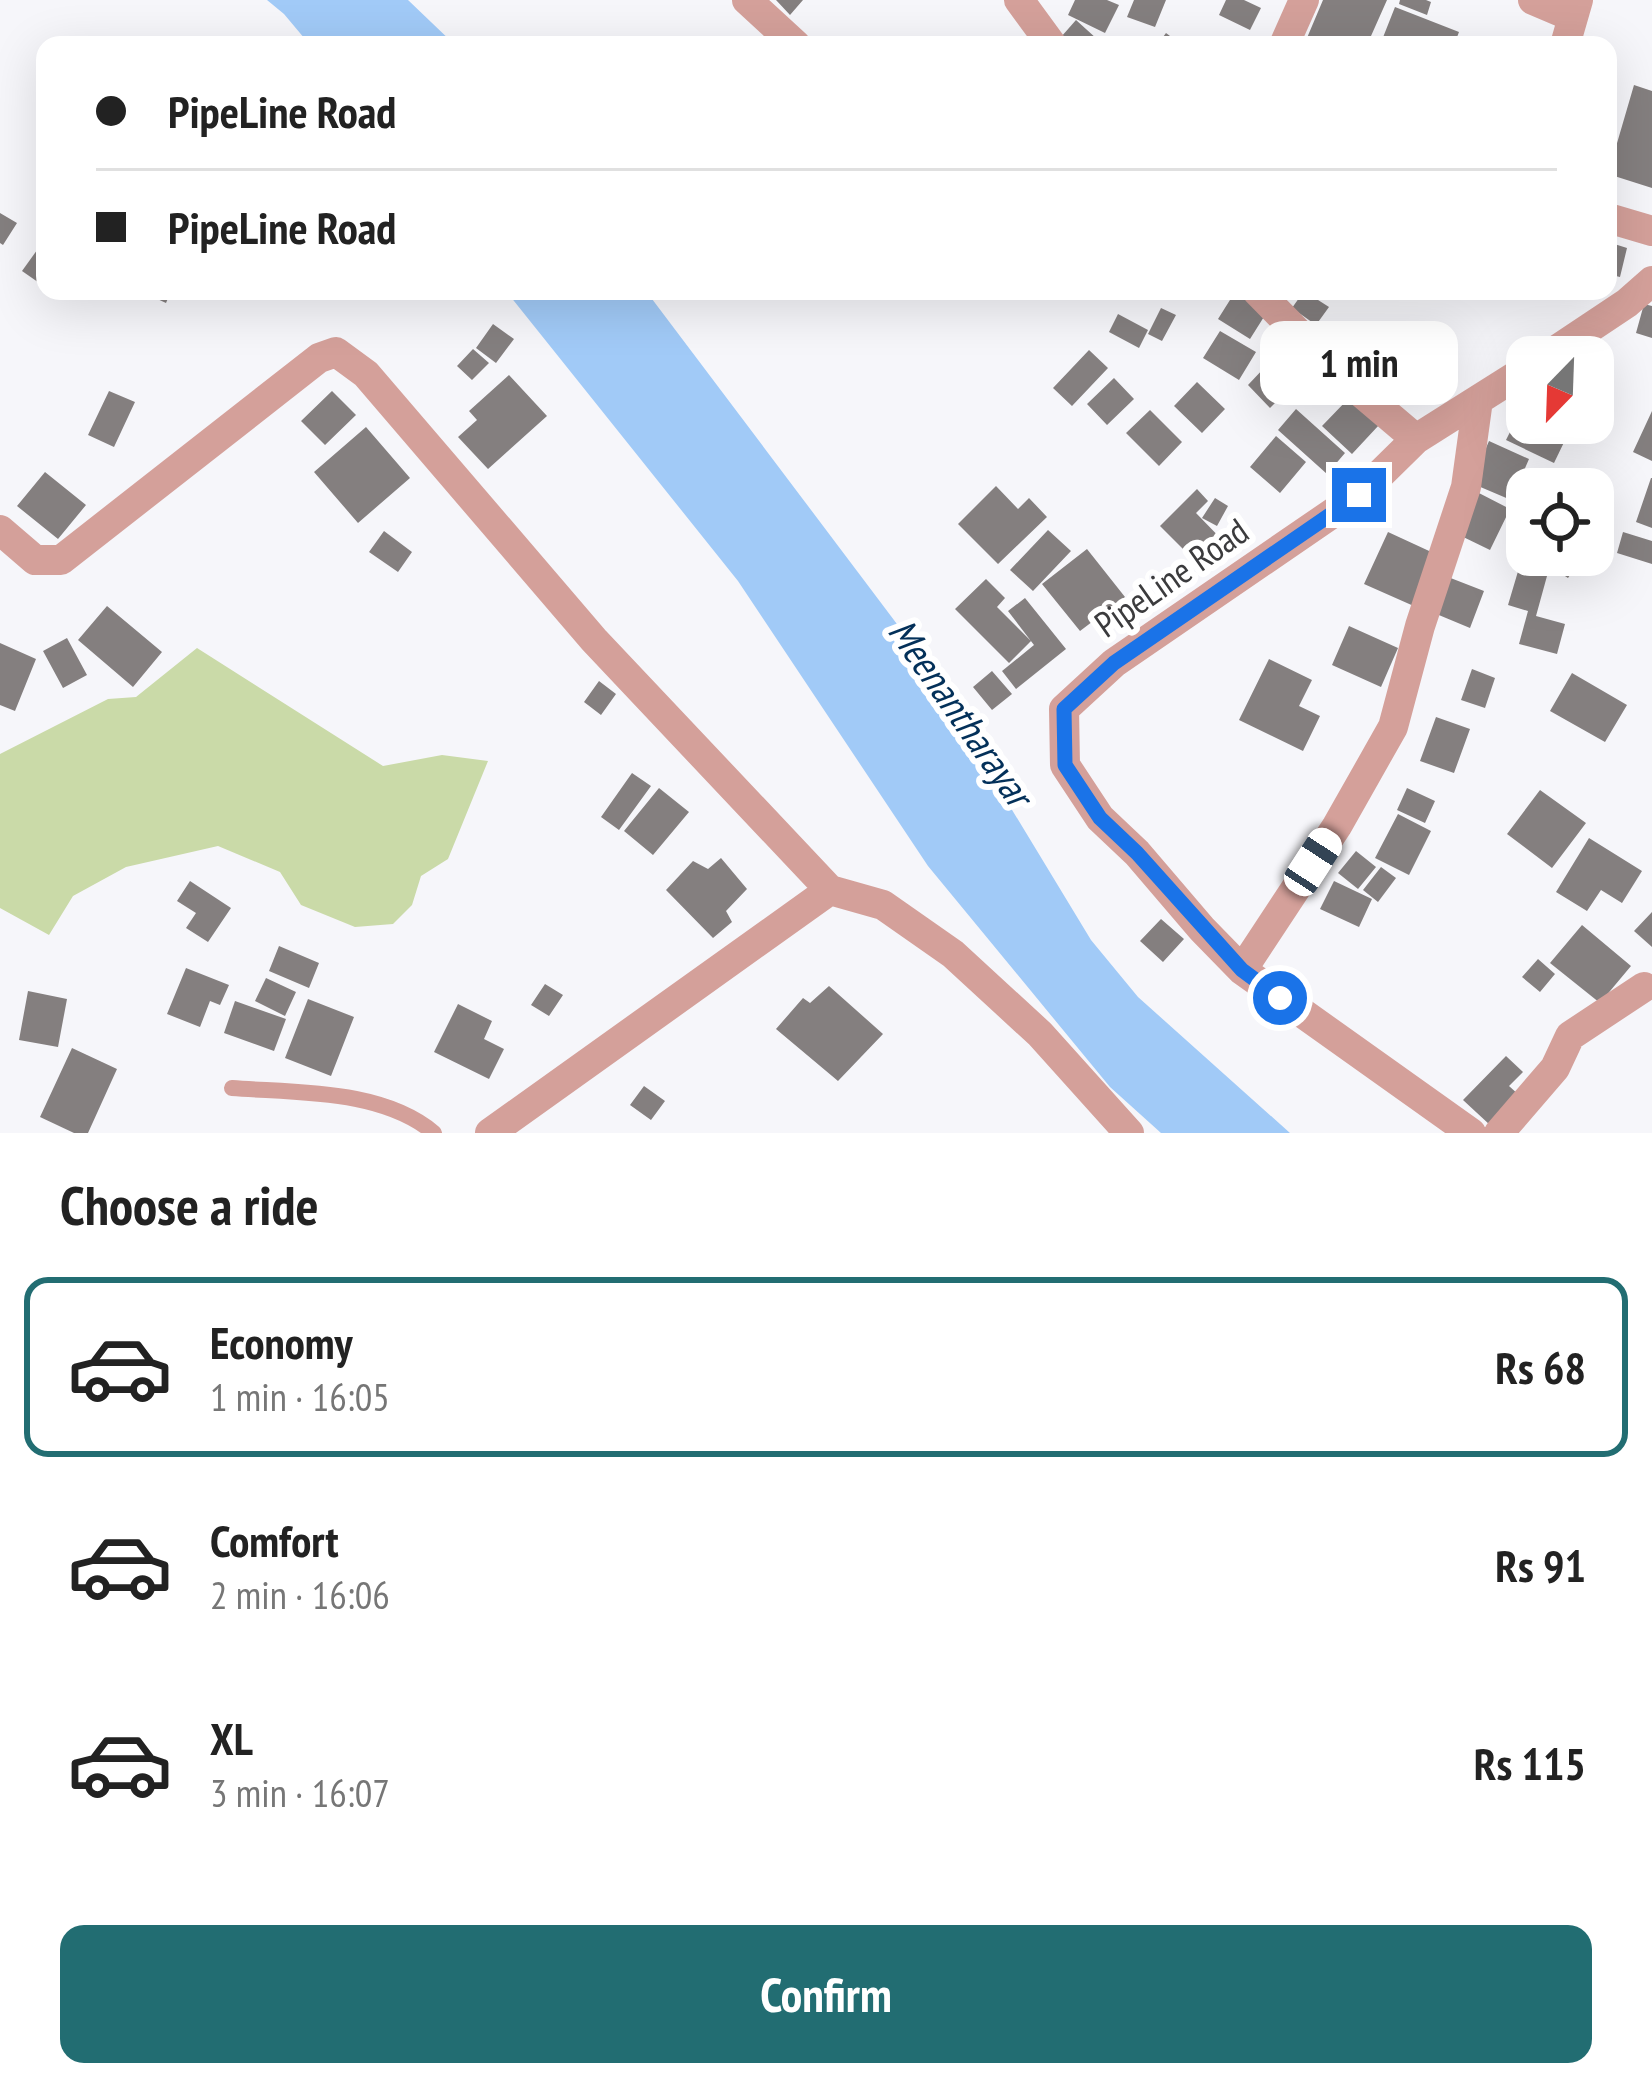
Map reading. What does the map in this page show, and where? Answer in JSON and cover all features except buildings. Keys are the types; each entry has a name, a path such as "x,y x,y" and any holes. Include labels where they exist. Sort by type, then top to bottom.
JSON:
{"street":[{"path":"747,0 786,36"},
{"path":"1019,0 1045,36"},
{"path":"1288,36 1304,0"},
{"path":"1533,0 1572,21"},
{"path":"1617,221 1652,231"},
{"path":"1578,336 1652,281"},
{"path":"1266,300 1307,343"},
{"path":"0,530 35,560 61,560 319,358 336,352 366,374 595,640 830,890 883,905 953,954 1040,1034 1129,1133"},
{"name":"PipeLine Road","path":"1471,1133 1242,970 1100,818 1065,765 1064,709 1114,663 1359,495 1416,439 1506,382"},
{"path":"1350,383 1416,439"},
{"path":"1242,970 1337,826 1393,727 1466,487 1478,400"},
{"path":"490,1133 830,890"},
{"path":"1499,1133 1555,1068 1570,1036 1644,987"}],"lane":[{"path":"232,1088 378,1105 434,1133"}],"green space":[{"path":"197,648 383,766 442,755 488,761 448,859 421,876 412,905 393,924 355,927 301,905 280,872 218,846 126,867 73,896 49,935 0,908 0,754 108,699 136,697"}],"water":[{"path":"267,0 408,0 446,36 302,36"},
{"path":"513,300 653,300 909,640 1091,940 1138,997 1290,1133 1161,1133 1110,1087 928,866 738,581"}],"route":[{"path":"1280,998 1242,970 1100,818 1065,765 1064,709 1114,663 1359,495"}],"water label":[{"name":"Meenantharayar","path":"961,712"}]}
